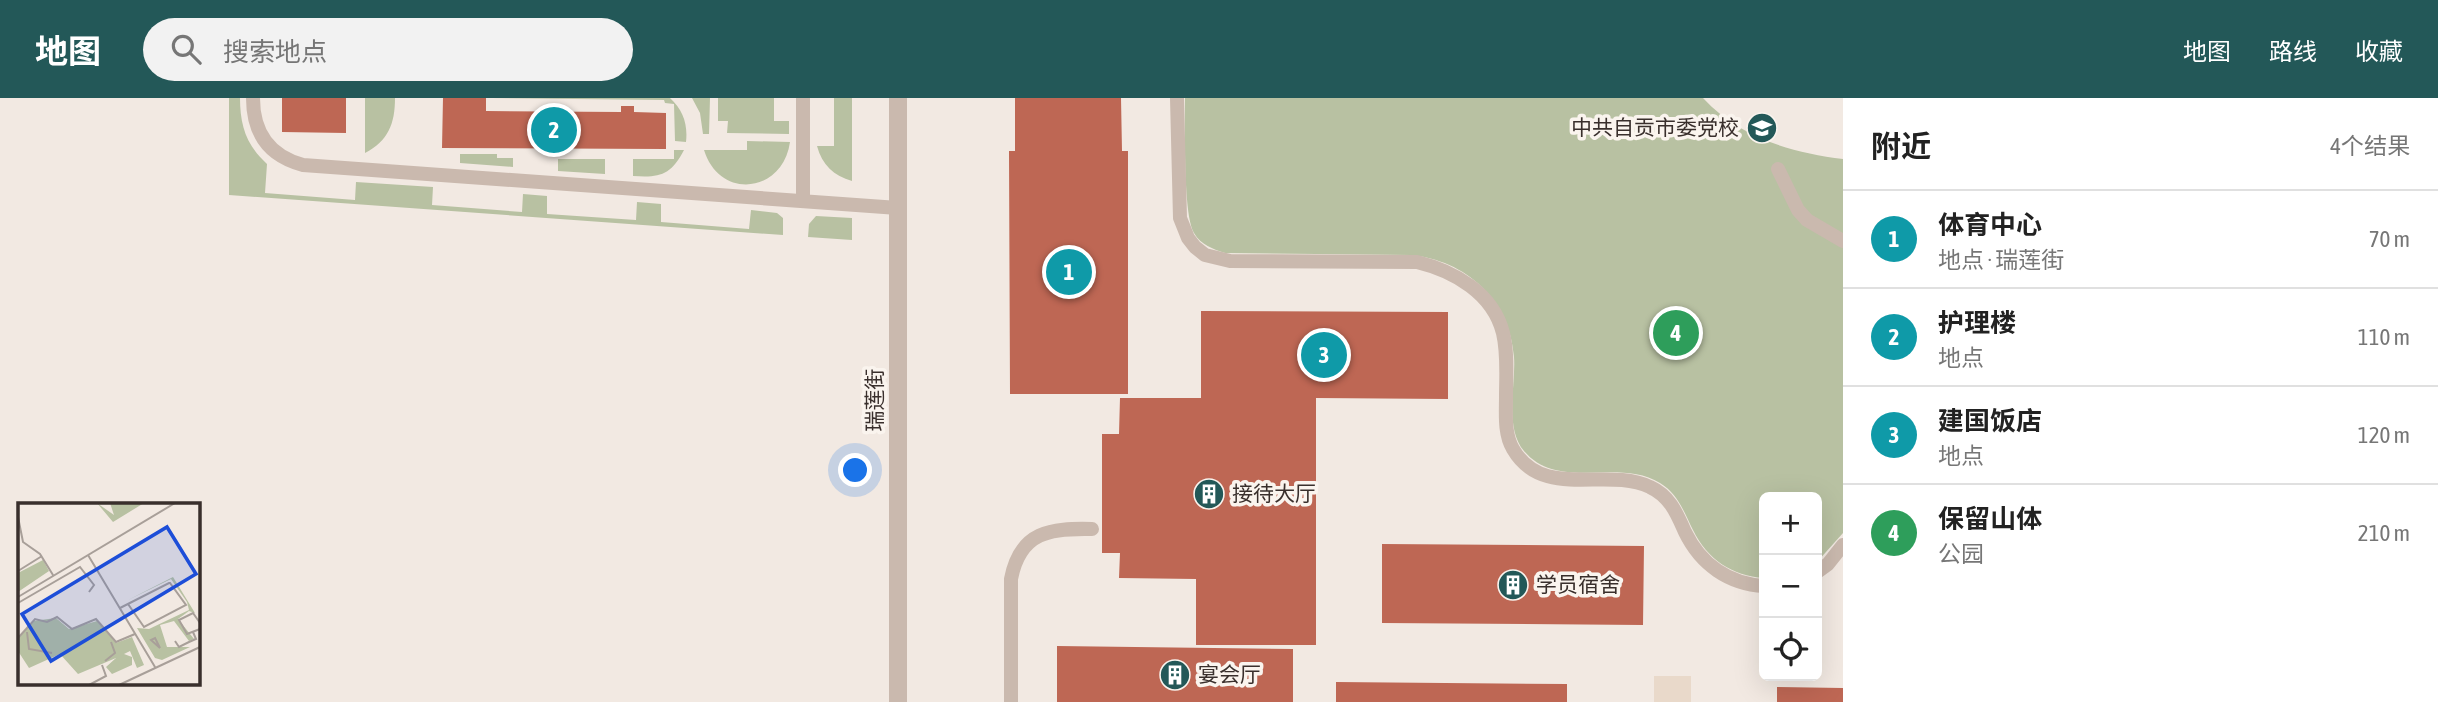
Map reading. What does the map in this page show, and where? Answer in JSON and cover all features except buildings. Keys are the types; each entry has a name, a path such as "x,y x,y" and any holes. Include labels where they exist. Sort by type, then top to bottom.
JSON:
{"street":[{"name":"瑞莲街","path":"898,98 898,702"}],"lane":[{"path":"253,98 254,118 262,138 278,155 303,165 898,208"},
{"path":"803,98 803,201"},
{"path":"1177,98 1180,218 1195,247 1205,255 1230,261 1417,262 1433,266 1465,281 1488,304 1502,330 1506,357 1507,435 1523,462 1549,478 1625,480 1654,489 1674,508 1695,550 1705,562 1735,581 1759,585"},
{"path":"1778,169 1798,210 1807,220 1843,241"},
{"path":"1011,702 1011,579 1014,564 1021,552 1046,531 1062,528 1092,529"},
{"path":"1822,568 1843,545"}],"green space":[{"path":"229,98 240,98 241,117 249,142 267,164 265,193 355,200 356,182 433,187 432,205 522,212 523,194 547,196 547,214 636,220 637,202 661,204 661,222 749,229 751,210 777,213 783,218 783,235 229,195"},
{"path":"365,98 395,98 394,116 389,131 365,153"},
{"path":"492,98 670,98 684,118 686,142 675,141 674,104 665,103 664,100"},
{"path":"692,98 710,98 709,134 703,134 700,113"},
{"path":"718,98 774,98 774,121 789,121 789,134 727,133 728,121 718,121"},
{"path":"834,98 852,98 852,181 830,169 817,146 834,146"},
{"path":"1185,98 1703,98 1733,123 1767,141 1804,152 1843,159 1843,533 1822,556 1822,492 1759,492 1759,578 1731,570 1706,549 1676,498 1660,483 1644,476 1626,473 1554,470 1538,463 1524,451 1514,430 1514,357 1511,336 1494,301 1466,274 1430,258 1410,255 1225,253 1204,244 1194,233 1190,223 1185,169"},
{"path":"747,141 790,142 785,159 776,172 764,180 750,184 736,183 723,177 712,166 704,150 747,150"},
{"path":"674,150 684,150 669,170 658,175 633,176 633,159 674,159"},
{"path":"460,154 497,154 497,158 513,158 513,167 460,163"},
{"path":"558,159 605,159 605,174 558,171"},
{"path":"816,216 852,218 852,240 808,237 809,224"}],"shaded area":[{"path":"1654,676 1691,676 1691,702 1654,702"}],"place":[{"name":"中共自贡市委党校","path":"1762,128"},
{"name":"护理楼","path":"554,130"},
{"name":"体育中心","path":"1069,272"},
{"name":"保留山体","path":"1676,333"},
{"name":"建国饭店","path":"1324,355"},
{"name":"接待大厅","path":"1209,494"},
{"name":"学员宿舍","path":"1513,585"},
{"name":"宴会厅","path":"1175,675"}]}
